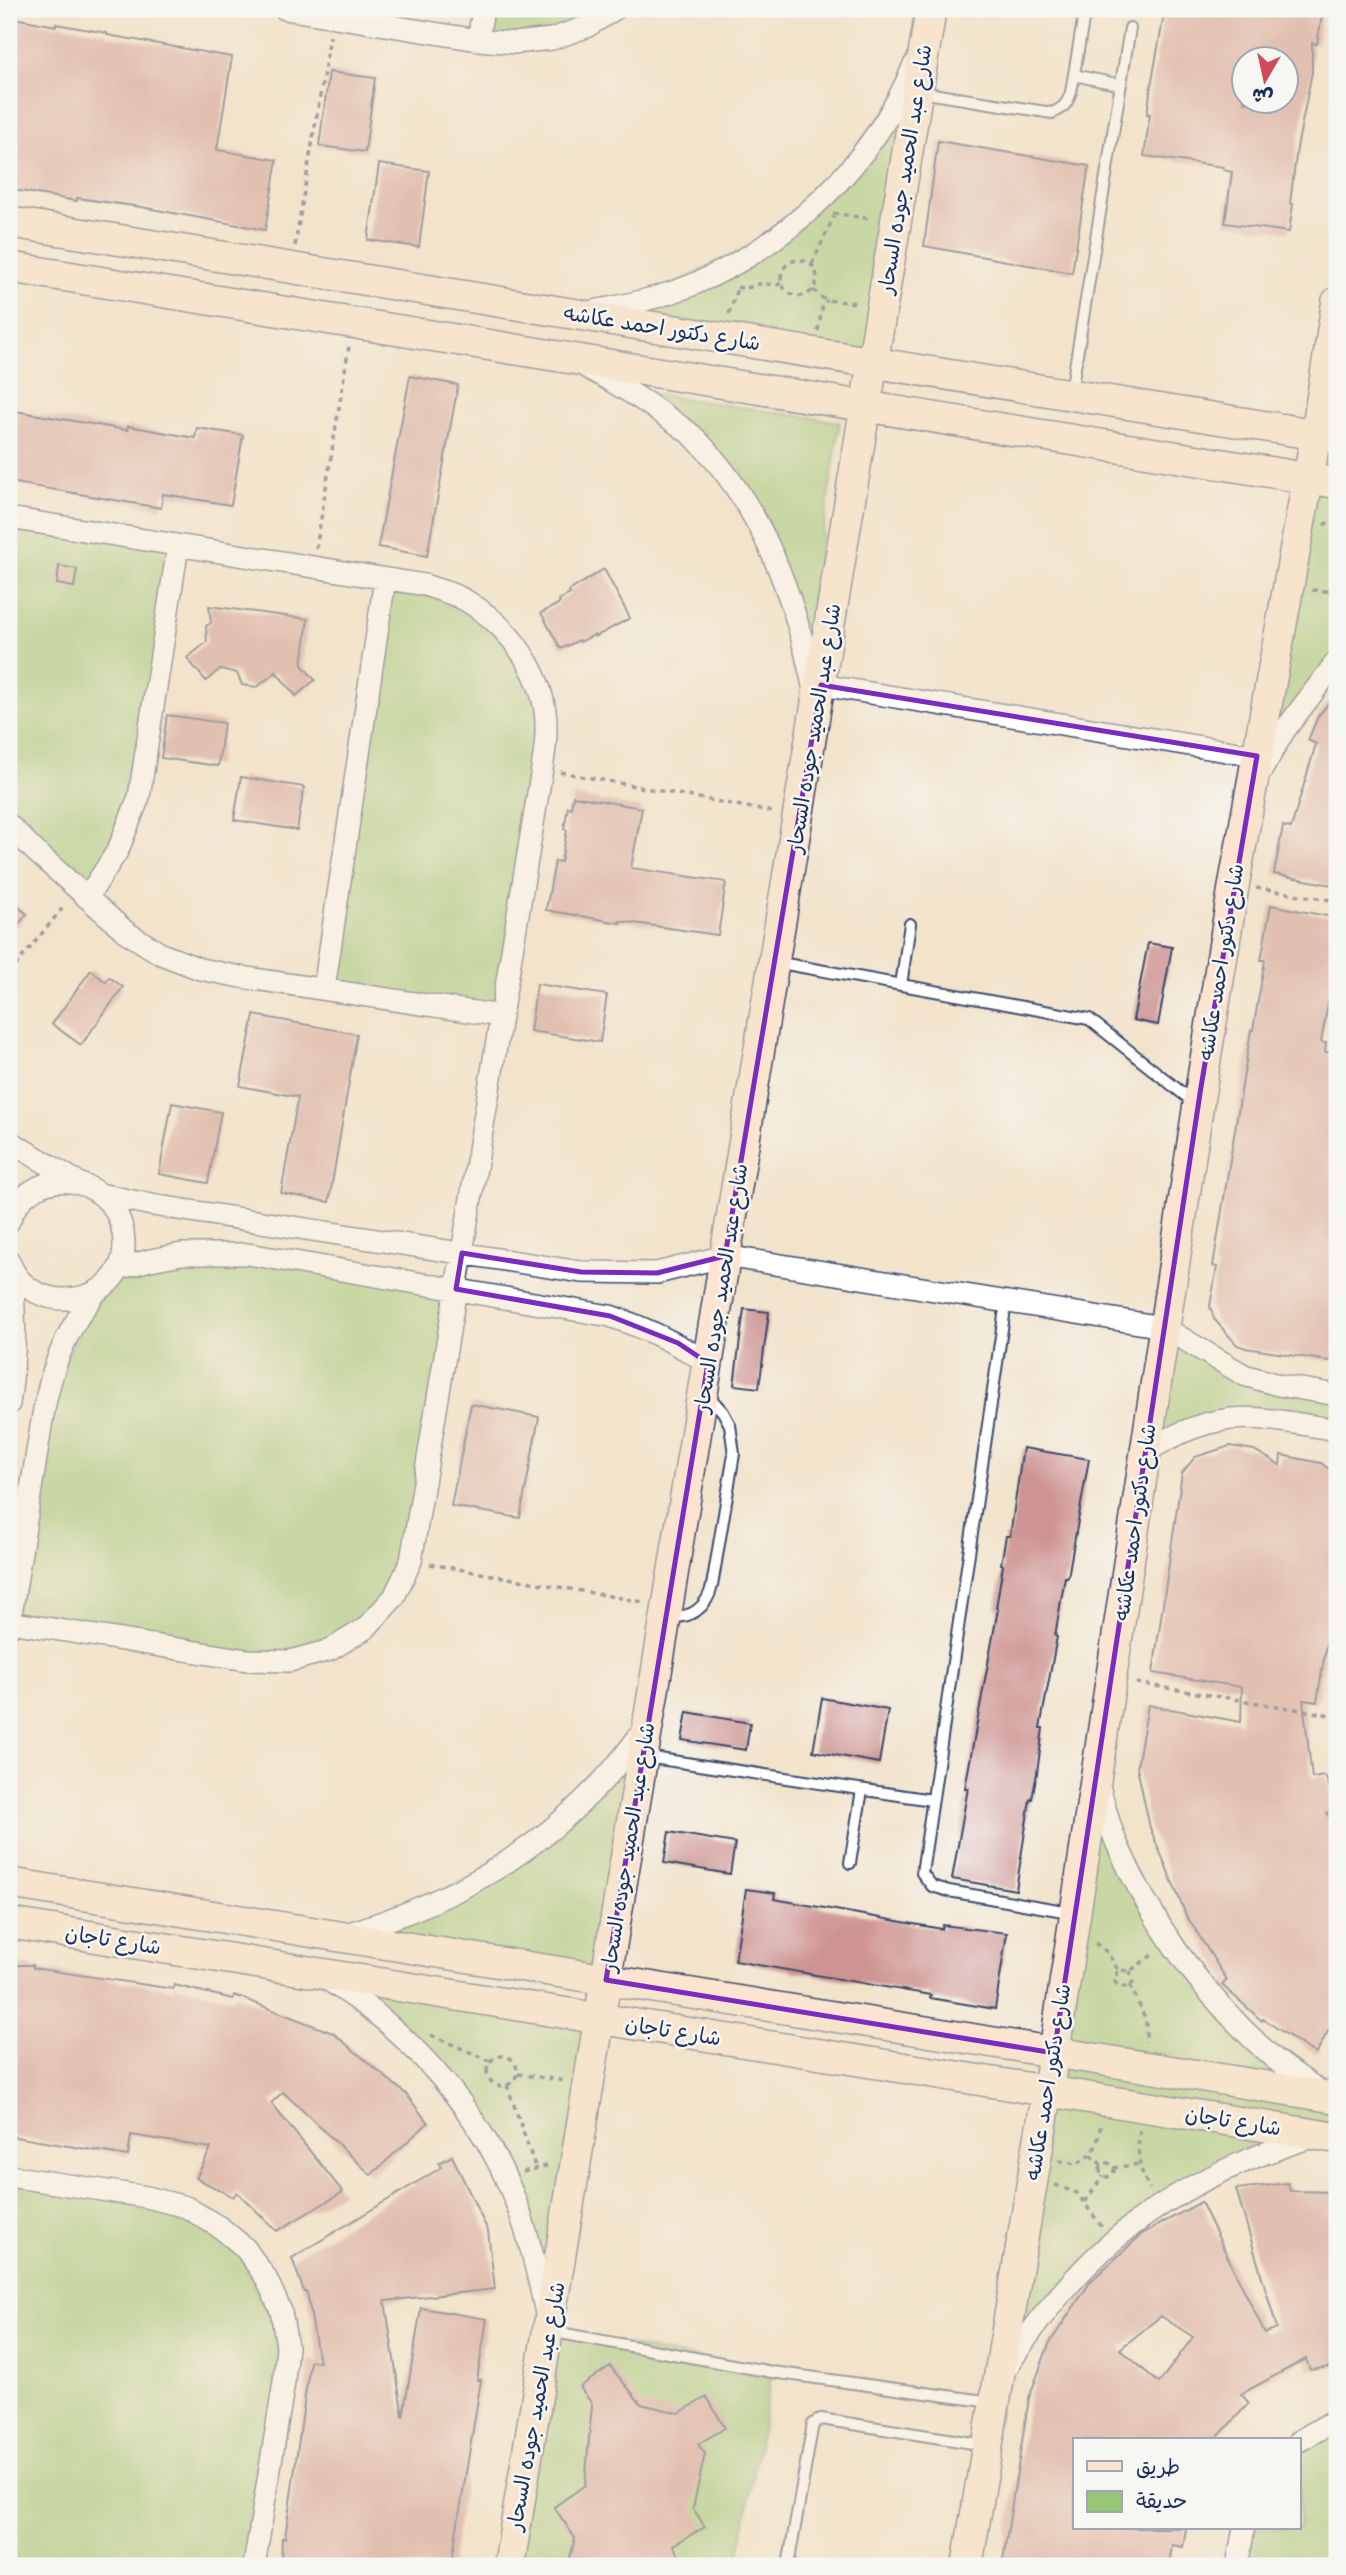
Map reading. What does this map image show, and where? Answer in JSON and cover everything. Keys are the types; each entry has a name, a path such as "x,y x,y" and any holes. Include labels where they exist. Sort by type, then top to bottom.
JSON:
{"street":[{"path":"285,9 478,40 515,43 552,39 586,27 615,9"},
{"path":"478,40 483,9"},
{"path":"576,314 635,304 691,285 744,259 793,225 829,206 904,88 929,21"},
{"name":"شارع عبد الحميد جوده السحار","path":"509,2566 929,21"},
{"name":"شارع دكتور احمد عكاشه","path":"9,222 1327,436"},
{"path":"201,298 209,254"},
{"path":"9,267 1337,483"},
{"name":"شارع دكتور احمد عكاشه","path":"967,2566 1048,2091 1163,1327 1234,884 1308,478 1327,436 1337,302"},
{"path":"570,358 635,394 695,437 742,495 777,562 802,633 819,696 1257,756"},
{"path":"9,518 425,585 463,598 496,621 523,652 539,689 546,729 542,769 411,1561 394,1597 366,1628 330,1650 290,1661 247,1660 9,1624 47,1391 65,1337 79,1313 118,1269 124,1250 124,1230 117,1211 104,1195 9,1141"},
{"path":"82,893 118,850 139,797 178,546"},
{"path":"324,989 385,579"},
{"path":"1252,787 1284,731 1337,662"},
{"path":"9,825 126,932 162,954 200,969 501,1016"},
{"path":"9,1221 12,1211 24,1196 40,1186 58,1181 77,1182"},
{"path":"104,1195 152,1205 581,1272 657,1273 725,1256 1006,1301 1163,1327 1244,1375 1278,1385 1337,1395"},
{"path":"118,1269 182,1254 248,1254 610,1316 678,1343 706,1377"},
{"path":"9,1263 25,1286 48,1298 73,1300 97,1292"},
{"path":"9,1263 17,1324 9,1404"},
{"path":"1146,1451 1206,1422 1239,1417 1272,1419 1337,1430"},
{"path":"339,1937 412,1913 458,1891 513,1858 564,1819 600,1783 648,1724"},
{"path":"1096,1778 1116,1842 1145,1902 1180,1959 1223,2010 1272,2056 1332,2097"},
{"name":"شارع تاجان","path":"13,1879 339,1937 1332,2097"},
{"path":"164,1948 171,1909"},
{"name":"شارع تاجان","path":"15,1927 164,1948 1328,2137"},
{"path":"319,1974 379,2016 432,2067 476,2124 511,2189 535,2258 549,2331"},
{"path":"996,2393 1029,2332 1066,2286 1111,2242 1160,2205 1207,2177 1261,2153 1328,2137"},
{"path":"9,2176 147,2197 186,2207 221,2228 245,2248 266,2277 281,2311 287,2346 284,2382 254,2566"},
{"path":"1300,2440 1337,2418"},
{"path":"1237,2566 1244,2530"}],"lane":[{"path":"918,91 1052,113 1061,109 1068,103 1085,9"},
{"path":"1070,394 1130,28"},
{"path":"1074,75 1121,85"},
{"path":"901,985 910,924"},
{"path":"775,962 1089,1019 1198,1105"},
{"path":"1006,1301 922,1873 927,1882 948,1891 1074,1925"},
{"path":"667,1611 685,1617 693,1614 701,1608 710,1594 732,1467 734,1440 730,1425 706,1377"},
{"path":"643,1756 932,1800"},
{"path":"850,1863 862,1790"},
{"path":"549,2331 772,2372 996,2393"},
{"path":"788,2566 812,2429 817,2421 821,2419 987,2445"}],"path":[{"path":"291,268 333,17"},
{"path":"812,264 829,206 897,221"},
{"path":"801,259 812,264 818,274 813,290 798,296 787,292 781,283 782,271 790,261 801,259"},
{"path":"724,268 735,286 746,289 753,289 760,284 781,283"},
{"path":"813,290 817,296 827,300 883,306"},
{"path":"815,353 822,308 827,300"},
{"path":"313,567 353,323"},
{"path":"1328,593 1337,572"},
{"path":"542,769 799,817"},
{"path":"1234,884 1337,901"},
{"path":"9,974 82,893"},
{"path":"411,1561 667,1611"},
{"path":"1112,1679 1337,1716"},
{"path":"1074,1925 1099,1945 1118,1970 1130,1971 1170,1941"},
{"path":"1118,1970 1115,1982 1118,1986 1130,1985"},
{"path":"1130,1971 1133,1983 1130,1985"},
{"path":"1130,1985 1146,2020 1146,2067"},
{"path":"498,2056 508,2057 516,2064 517,2074 508,2085 498,2086 489,2080 486,2071 490,2062 498,2056"},
{"path":"517,2074 589,2085"},
{"path":"508,2085 536,2169"},
{"path":"1034,2170 1077,2164 1090,2155 1096,2149 1105,2101"},
{"path":"1142,2107 1139,2164 1142,2175 1160,2205"},
{"path":"1090,2155 1102,2165 1109,2164 1113,2168"},
{"path":"504,2177 576,2158"},
{"path":"1113,2168 1139,2164"},
{"path":"1102,2165 1100,2169 1103,2176"},
{"path":"1103,2176 1111,2176 1113,2168"},
{"path":"1034,2170 1077,2193 1111,2242"},
{"path":"1085,2202 1103,2176"}],"highlighted area":[{"path":"821,685 1257,756 1201,1087 1054,2053 606,1980 708,1363 678,1343 610,1316 456,1289 462,1253 581,1272 657,1273 725,1256"}],"green space":[{"path":"483,9 615,9 586,27 478,40"},
{"path":"904,88 874,363 576,314 635,304 793,225"},
{"path":"1337,302 1337,661 1252,787"},
{"path":"641,392 840,422 807,634 748,493"},
{"path":"9,518 178,546 139,797 87,898 9,825"},
{"path":"385,579 463,598 522,652 546,729 501,1016 324,989"},
{"path":"182,1254 456,1289 411,1561 366,1628 290,1661 9,1622 47,1391 109,1281"},
{"path":"1163,1327 1214,1357 1337,1395 1337,1430 1239,1417 1146,1451"},
{"path":"648,1724 606,1980 339,1937 513,1859"},
{"path":"1096,1778 1116,1842 1223,2010 1337,2098 1337,2138 1261,2153 1111,2242 997,2383"},
{"path":"319,1974 600,2019 549,2331 511,2189 432,2067"},
{"path":"9,2176 147,2197 245,2248 287,2346 254,2566 9,2566"},
{"path":"549,2331 772,2372 737,2566 506,2566"},
{"path":"1337,2419 1337,2566 1237,2566 1244,2530 1300,2530 1300,2440"}],"building":[{"path":"1165,9 1280,9 1322,16 1317,44 1312,43 1312,72 1297,148 1289,232 1225,223 1232,172 1224,170 1224,167 1144,156 1150,114 1147,114"},
{"path":"9,17 232,57 217,150 277,160 265,230 141,207 77,198 77,201 9,189"},
{"path":"329,72 375,78 365,152 319,146"},
{"path":"938,141 1089,166 1072,273 924,246"},
{"path":"379,164 429,171 419,247 368,240"},
{"path":"410,376 458,385 427,556 378,547"},
{"path":"9,410 127,430 128,426 195,438 197,428 243,435 231,505 163,494 161,508 9,482"},
{"path":"59,566 77,569 74,587 57,584"},
{"path":"604,569 630,618 595,637 594,635 580,642 579,640 561,649 541,613 560,603 559,600 570,594 569,591"},
{"path":"209,606 308,619 302,665 315,680 296,696 276,672 257,687 242,685 237,673 220,669 206,681 187,658 207,642 206,626 211,623"},
{"path":"1337,693 1337,886 1274,874 1283,826 1291,828 1316,744 1308,740 1318,716"},
{"path":"167,715 224,723 218,766 161,758"},
{"path":"241,777 304,787 297,830 234,820"},
{"path":"573,796 642,808 631,868 726,882 718,935 620,923 546,910 555,861 561,862 568,807 571,808"},
{"path":"9,899 27,914 9,936"},
{"path":"1271,905 1337,918 1337,954 1321,1042 1326,1043 1325,1052 1337,1053 1337,1359 1328,1361 1237,1345 1214,1319 1210,1306 1217,1267 1213,1266 1265,960 1261,960"},
{"path":"1148,943 1172,947 1158,1025 1133,1020"},
{"path":"91,970 106,982 109,977 123,987 81,1045 52,1024"},
{"path":"537,984 607,995 600,1042 530,1031"},
{"path":"254,1015 357,1034 329,1202 281,1193 298,1097 240,1086"},
{"path":"172,1103 221,1112 208,1183 159,1174"},
{"path":"744,1309 769,1312 759,1388 734,1385"},
{"path":"471,1404 539,1417 520,1518 451,1506"},
{"path":"1230,1446 1254,1450 1280,1465 1281,1455 1321,1463 1337,1475 1337,1577 1317,1702 1303,1700 1312,1778 1325,1776 1337,1803 1337,1809 1326,1813 1337,1827 1337,2014 1316,2054 1263,2019 1262,2021 1222,1985 1227,1980 1186,1915 1150,1828 1137,1767 1148,1705 1241,1722 1242,1687 1153,1673 1182,1473 1195,1457"},
{"path":"1023,1448 1089,1459 1055,1636 1057,1637 1040,1728 1043,1728 1037,1773 1030,1799 1016,1890 952,1879 968,1788 965,1788 998,1609 1001,1564 1006,1536 1010,1536"},
{"path":"822,1698 888,1710 879,1763 813,1751"},
{"path":"687,1712 750,1723 746,1750 682,1740"},
{"path":"669,1832 735,1843 730,1874 664,1863"},
{"path":"746,1889 775,1893 774,1899 942,1929 943,1925 1007,1933 995,2009 930,1998 931,1995 735,1961"},
{"path":"9,1965 33,1965 33,1968 173,1989 174,1985 233,1999 234,1995 333,2033 406,2094 428,2123 371,2175 283,2092 271,2103 343,2192 277,2231 237,2192 233,2197 196,2178 211,2148 131,2135 128,2156 9,2136"},
{"path":"452,2156 488,2231 495,2289 385,2301 403,2417 421,2308 487,2319 477,2380 481,2380 451,2566 293,2566 293,2562 281,2560 282,2538 285,2538 310,2361 319,2362 307,2292 304,2292 292,2258 442,2167 439,2163"},
{"path":"1288,2183 1290,2191 1337,2192 1337,2366 1310,2370 1306,2359 1241,2394 1249,2403 1217,2438 1073,2438 1073,2530 1186,2530 1183,2547 1172,2545 1169,2566 1002,2566 1029,2398 1049,2344 1091,2281 1142,2234 1201,2202 1265,2333 1277,2328 1236,2189","holes":["1161,2316 1193,2337 1159,2383 1120,2349"]},
{"path":"610,2366 641,2404 679,2413 707,2397 725,2428 698,2444 705,2454 693,2508 705,2527 673,2545 679,2556 676,2566 568,2566 575,2538 554,2507 585,2485 592,2404 580,2387"}]}
